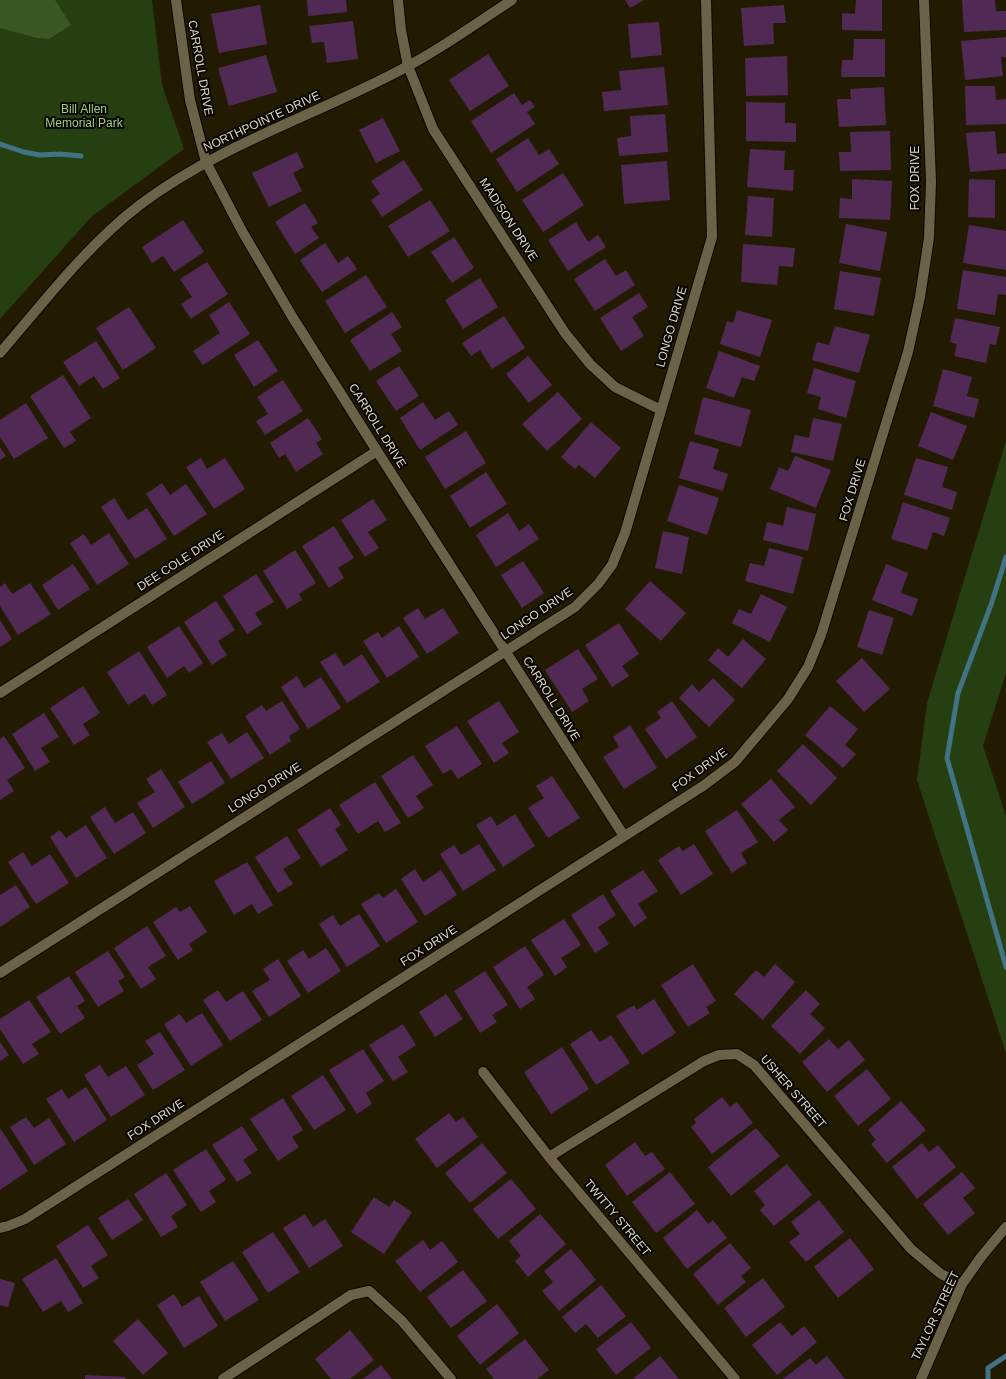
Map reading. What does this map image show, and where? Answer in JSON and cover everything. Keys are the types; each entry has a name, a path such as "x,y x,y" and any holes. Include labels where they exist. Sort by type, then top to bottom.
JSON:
{"street":[{"name":"CARROLL DRIVE","path":"176,0 190,100 206,162 242,231 377,451 624,836"},
{"name":"MADISON DRIVE","path":"398,0 401,30 408,66 433,129 565,333 590,364 615,387 661,410"},
{"name":"NORTHPOINTE DRIVE","path":"0,354 72,270 106,236 141,205 206,162 408,66 512,0"},
{"name":"LONGO DRIVE","path":"0,973 575,607 598,584 612,565 625,533 712,237 706,0"},
{"name":"FOX DRIVE","path":"0,1228 25,1219 703,786 735,762 788,699 808,667 821,635 908,352 920,296 928,238 931,181 924,0"},
{"name":"DEE COLE DRIVE","path":"0,693 377,451"},
{"name":"USHER STREET","path":"550,1157 704,1061 719,1055 737,1054 754,1065 911,1249 941,1274 962,1284"},
{"name":"TWITTY STREET","path":"483,1072 550,1157 735,1379"},
{"name":"TAYLOR STREET","path":"922,1379 962,1284 981,1257 1006,1227"},
{"path":"223,1379 351,1295 369,1291 402,1321 451,1379"}],"green space":[{"name":"Bill Allen Memorial Park","path":"0,0 152,0 162,85 184,149 92,216 0,319"},
{"path":"0,0 55,0 71,25 49,39 37,38 0,28"},
{"path":"1006,441 1006,673 983,746 1006,816 1006,1053 917,780 927,703"}],"building":[{"path":"307,0 346,0 347,12 308,16"},
{"path":"625,0 644,0 630,8"},
{"path":"856,0 882,0 882,31 842,30 842,13 855,14"},
{"path":"962,0 995,0 996,11 1006,11 1006,30 964,32"},
{"path":"260,5 267,44 219,53 211,14"},
{"path":"784,5 786,23 773,23 774,44 744,46 741,8"},
{"path":"353,21 358,59 327,63 324,42 312,43 309,26"},
{"path":"659,22 662,55 631,58 628,24"},
{"path":"1006,37 1006,57 1001,57 1003,76 965,80 961,41"},
{"path":"854,39 885,39 885,77 841,77 842,60 853,60"},
{"path":"488,54 509,86 470,111 449,80"},
{"path":"266,55 277,92 229,106 218,68"},
{"path":"787,56 788,95 746,96 745,58"},
{"path":"664,67 668,105 604,111 602,92 621,90 619,71"},
{"path":"965,86 995,86 996,100 1006,99 1006,124 966,125"},
{"path":"884,87 886,125 839,127 837,99 851,99 850,89"},
{"path":"514,93 522,105 530,100 535,107 527,112 535,124 491,153 471,121"},
{"path":"746,102 785,103 785,123 796,123 796,142 746,141"},
{"path":"665,114 668,152 619,156 617,138 631,136 630,116"},
{"path":"383,118 400,151 376,163 359,130"},
{"path":"890,131 891,170 840,171 839,152 851,152 850,132"},
{"path":"995,131 997,154 1006,153 1006,169 970,172 966,133"},
{"path":"528,138 539,155 549,149 559,164 517,192 496,159"},
{"path":"750,149 785,151 784,170 794,170 793,191 747,187"},
{"path":"297,152 304,167 293,173 302,191 269,207 252,173"},
{"path":"404,160 423,190 382,217 371,200 380,194 371,181"},
{"path":"667,161 670,200 624,204 621,165"},
{"path":"563,173 584,205 543,232 522,200"},
{"path":"852,179 892,181 890,220 839,218 840,198 852,199"},
{"path":"969,179 995,180 995,218 968,217"},
{"path":"748,196 774,198 772,237 745,235"},
{"path":"430,200 450,231 408,257 388,226"},
{"path":"305,203 318,223 311,227 319,238 295,254 275,222"},
{"path":"183,220 204,252 174,272 163,256 152,263 142,247"},
{"path":"576,222 588,242 598,235 606,247 568,271 548,240"},
{"path":"846,224 887,232 880,271 839,263"},
{"path":"969,225 1006,231 1006,270 963,263"},
{"path":"454,237 474,268 452,283 431,252"},
{"path":"325,243 338,263 348,256 357,269 322,292 300,260"},
{"path":"743,244 795,248 793,267 779,266 777,285 741,282"},
{"path":"605,259 616,276 626,270 635,285 595,311 574,279"},
{"path":"207,262 228,294 191,319 181,304 192,297 180,279"},
{"path":"963,270 1006,277 1006,295 998,294 995,315 957,309"},
{"path":"840,271 881,278 874,316 834,309"},
{"path":"366,275 387,307 345,333 325,301"},
{"path":"480,278 498,307 463,329 445,300"},
{"path":"639,293 648,307 632,317 644,336 621,351 600,318"},
{"path":"229,302 250,334 203,365 193,351 220,333 209,315"},
{"path":"129,307 156,348 123,370 96,328"},
{"path":"737,310 772,320 760,357 720,344 727,321 733,323"},
{"path":"392,312 402,327 391,334 402,351 370,371 350,340"},
{"path":"504,316 525,348 492,369 480,350 471,356 462,343"},
{"path":"955,318 1000,327 996,345 990,344 986,363 954,356 957,344 950,342"},
{"path":"835,326 870,335 859,373 812,360 817,342 829,345"},
{"path":"258,340 278,371 254,387 234,355"},
{"path":"96,341 120,378 103,389 94,376 79,386 63,362"},
{"path":"719,351 760,366 754,381 742,377 734,398 706,388"},
{"path":"528,356 552,385 529,403 506,374"},
{"path":"399,366 419,396 396,411 376,381"},
{"path":"814,368 856,381 846,418 818,409 821,397 807,393"},
{"path":"943,369 972,377 967,396 979,399 974,418 933,406"},
{"path":"63,375 91,418 70,432 76,441 64,448 30,396"},
{"path":"283,380 303,411 265,435 256,421 268,414 257,397"},
{"path":"558,392 582,419 547,451 522,424"},
{"path":"703,397 751,410 741,447 694,434"},
{"path":"423,402 435,420 449,411 458,425 420,450 400,418"},
{"path":"26,403 48,438 14,459 0,437 0,420"},
{"path":"931,412 967,426 953,460 918,446"},
{"path":"308,418 322,439 316,443 323,454 296,472 285,454 279,458 270,443"},
{"path":"813,418 842,424 833,461 791,452 795,435 809,438"},
{"path":"591,422 621,448 595,478 579,465 575,469 561,457"},
{"path":"466,431 486,463 445,489 425,457"},
{"path":"690,441 719,449 713,469 728,474 723,491 679,478"},
{"path":"0,447 6,456 0,460"},
{"path":"795,456 831,470 816,508 770,489 779,467 788,471"},
{"path":"201,458 207,469 225,458 245,489 214,509 186,467"},
{"path":"916,458 948,467 942,487 957,492 952,510 904,495"},
{"path":"486,472 507,504 470,528 450,496"},
{"path":"162,483 170,495 186,484 207,514 174,536 146,494"},
{"path":"679,485 719,498 707,535 667,521"},
{"path":"114,498 128,520 147,508 167,539 135,559 101,507"},
{"path":"373,499 387,520 368,532 379,548 365,557 341,520"},
{"path":"903,502 950,518 944,536 933,532 927,550 891,539"},
{"path":"787,507 816,514 808,551 763,540 767,522 783,526"},
{"path":"508,513 519,531 529,524 539,539 496,567 476,535"},
{"path":"334,526 354,558 338,568 344,578 329,588 302,546"},
{"path":"663,531 689,537 682,574 655,568"},
{"path":"109,533 129,564 97,585 70,543 84,534 91,545"},
{"path":"769,548 803,557 793,594 745,581 750,563 764,566"},
{"path":"295,550 316,583 299,594 302,600 287,609 263,571"},
{"path":"523,561 544,593 522,608 501,575"},
{"path":"73,564 90,589 58,610 42,585"},
{"path":"886,564 908,573 901,593 918,599 912,616 872,600"},
{"path":"256,574 274,602 255,613 262,624 247,634 223,596"},
{"path":"650,581 686,613 661,641 625,609"},
{"path":"5,583 12,594 30,583 51,614 18,635 0,606 0,587"},
{"path":"761,594 787,607 770,642 732,623 739,609 751,614"},
{"path":"216,601 235,630 218,641 227,655 212,665 184,622"},
{"path":"418,608 425,619 443,608 459,633 427,654 403,618"},
{"path":"869,610 894,618 882,655 857,647"},
{"path":"0,620 12,639 0,647"},
{"path":"619,623 639,654 622,666 629,676 612,687 585,645"},
{"path":"179,626 203,663 189,673 184,666 167,678 147,647"},
{"path":"399,626 419,657 387,678 363,641 378,632 382,638"},
{"path":"743,639 766,659 742,688 708,660 718,648 728,657"},
{"path":"578,649 598,679 582,689 589,701 572,712 545,670"},
{"path":"139,651 167,695 152,705 145,694 128,705 107,672"},
{"path":"335,653 344,666 362,654 380,682 347,703 320,662"},
{"path":"862,658 890,689 864,712 836,681"},
{"path":"297,676 304,688 321,677 341,708 308,729 281,687"},
{"path":"713,678 735,700 709,727 679,698 692,684 699,692"},
{"path":"83,686 100,713 83,724 90,735 74,745 50,708"},
{"path":"282,701 300,729 289,736 291,741 270,755 245,716 262,705 266,711"},
{"path":"499,701 519,732 502,743 509,753 494,763 467,721"},
{"path":"672,701 697,737 666,759 645,729 661,718 657,712"},
{"path":"830,706 858,729 845,745 856,754 843,768 805,735"},
{"path":"44,713 59,737 41,748 50,762 35,771 12,734"},
{"path":"630,725 657,768 624,789 603,757 619,747 613,737"},
{"path":"457,726 482,764 458,779 451,769 443,774 425,746"},
{"path":"247,732 264,758 231,779 207,742 222,733 229,744"},
{"path":"4,736 25,768 7,780 14,791 0,800 0,739"},
{"path":"803,744 837,778 811,805 777,771"},
{"path":"413,755 433,785 416,796 424,808 408,818 381,776"},
{"path":"211,761 225,783 192,804 178,782"},
{"path":"161,769 185,807 153,828 137,803 155,792 146,779"},
{"path":"552,776 580,818 548,838 528,808 544,798 536,786"},
{"path":"771,779 795,807 779,820 788,830 774,842 741,804"},
{"path":"375,782 401,823 385,832 378,821 358,834 339,805"},
{"path":"105,807 115,823 133,812 146,833 114,854 90,817"},
{"path":"330,808 341,825 335,829 348,850 321,867 297,830"},
{"path":"737,810 758,842 741,853 747,863 732,873 705,831"},
{"path":"515,814 535,846 503,867 476,825 491,816 497,826"},
{"path":"86,825 107,858 76,878 50,837 60,830 66,838"},
{"path":"287,836 301,858 283,869 293,884 278,893 255,857"},
{"path":"479,844 496,870 463,891 440,854 454,845 461,855"},
{"path":"694,844 713,874 681,895 658,860 679,846 683,851"},
{"path":"23,852 32,866 50,854 69,883 36,904 8,862"},
{"path":"247,862 273,905 258,914 252,904 234,915 214,881"},
{"path":"415,869 423,882 441,870 457,895 425,916 401,879"},
{"path":"643,870 658,891 638,904 647,918 634,927 610,891"},
{"path":"16,885 30,907 0,927 0,895"},
{"path":"396,889 418,922 386,943 361,904 379,893 383,898"},
{"path":"603,894 616,915 598,927 609,944 595,953 571,915"},
{"path":"190,906 207,932 189,944 193,950 178,960 153,922 176,907 180,912"},
{"path":"359,914 380,946 347,967 319,924 333,915 340,926"},
{"path":"564,919 581,945 561,958 567,967 555,976 531,940"},
{"path":"147,926 166,956 148,967 156,979 141,989 114,948"},
{"path":"525,946 544,975 527,987 535,999 520,1009 493,967"},
{"path":"326,948 341,971 308,993 287,961 303,950 309,959"},
{"path":"108,951 125,977 118,981 124,991 98,1007 75,972"},
{"path":"278,959 301,996 269,1017 252,991 270,980 263,969"},
{"path":"693,964 716,1001 706,1007 710,1013 688,1027 661,985"},
{"path":"775,964 795,982 763,1020 734,994 756,970 764,977"},
{"path":"485,971 508,1005 492,1015 497,1022 480,1033 454,991"},
{"path":"69,976 85,1001 77,1006 85,1018 60,1034 36,997"},
{"path":"218,990 226,1002 243,991 262,1020 230,1041 203,1000"},
{"path":"806,990 820,1004 810,1014 825,1028 800,1054 771,1026"},
{"path":"446,994 463,1019 435,1037 419,1012"},
{"path":"654,999 676,1033 642,1055 616,1016 634,1005 637,1010"},
{"path":"29,1000 51,1032 32,1044 39,1054 23,1064 0,1029 0,1019"},
{"path":"202,1013 223,1045 191,1066 164,1024 180,1014 186,1023"},
{"path":"403,1024 416,1045 398,1057 408,1072 393,1081 369,1045"},
{"path":"591,1030 600,1042 611,1035 630,1063 596,1085 570,1044"},
{"path":"160,1032 185,1070 153,1090 137,1065 154,1054 145,1041"},
{"path":"829,1039 838,1049 849,1040 865,1060 827,1092 802,1062"},
{"path":"0,1042 9,1055 0,1061"},
{"path":"562,1047 589,1089 551,1114 524,1072"},
{"path":"363,1049 384,1081 366,1093 372,1104 357,1114 329,1070"},
{"path":"100,1065 108,1077 126,1066 145,1095 111,1117 84,1075"},
{"path":"867,1069 891,1099 858,1126 834,1096"},
{"path":"323,1075 346,1110 314,1130 291,1096"},
{"path":"86,1087 107,1120 74,1142 46,1099 62,1089 68,1099"},
{"path":"722,1097 730,1107 737,1102 753,1123 712,1154 691,1127 696,1123 694,1119"},
{"path":"283,1098 303,1130 292,1137 299,1147 278,1161 250,1119"},
{"path":"901,1101 926,1130 887,1163 871,1144 876,1140 868,1130"},
{"path":"449,1113 456,1122 463,1117 478,1137 437,1168 415,1139"},
{"path":"26,1117 34,1128 49,1118 66,1144 34,1165 10,1127"},
{"path":"242,1126 258,1150 243,1160 252,1173 237,1182 212,1145"},
{"path":"0,1128 28,1171 0,1190"},
{"path":"756,1128 780,1156 731,1196 708,1167"},
{"path":"635,1142 645,1156 652,1152 665,1169 627,1196 605,1165"},
{"path":"482,1143 507,1173 470,1203 445,1173"},
{"path":"922,1143 929,1152 938,1145 956,1167 917,1199 892,1167"},
{"path":"206,1149 226,1180 209,1191 216,1202 201,1212 173,1170"},
{"path":"787,1164 812,1195 774,1226 760,1210 765,1205 754,1191"},
{"path":"670,1172 695,1204 656,1233 632,1202"},
{"path":"962,1172 975,1188 963,1198 975,1213 948,1235 923,1204"},
{"path":"166,1173 187,1205 171,1216 178,1227 161,1237 134,1194"},
{"path":"511,1179 536,1209 498,1239 473,1209"},
{"path":"374,1197 389,1207 394,1200 412,1212 384,1254 351,1232"},
{"path":"128,1199 143,1220 112,1240 98,1218"},
{"path":"819,1200 844,1232 806,1262 789,1242 800,1234 791,1222"},
{"path":"697,1210 708,1224 713,1220 727,1238 687,1269 663,1238"},
{"path":"305,1214 313,1227 325,1219 343,1246 309,1268 283,1228"},
{"path":"540,1214 566,1244 528,1277 515,1261 521,1256 509,1241"},
{"path":"88,1225 108,1255 91,1266 99,1278 83,1288 56,1246"},
{"path":"273,1232 300,1272 268,1293 242,1252"},
{"path":"850,1238 874,1269 838,1298 814,1267"},
{"path":"423,1240 430,1250 442,1241 458,1262 420,1292 395,1261"},
{"path":"730,1243 751,1268 741,1276 746,1282 718,1305 693,1274"},
{"path":"571,1249 596,1280 559,1311 542,1291 553,1282 544,1271"},
{"path":"56,1258 83,1303 68,1312 61,1301 43,1312 22,1279"},
{"path":"233,1261 259,1300 225,1321 200,1282"},
{"path":"463,1270 487,1301 451,1328 427,1297"},
{"path":"763,1278 785,1307 746,1337 724,1308"},
{"path":"0,1279 15,1283 8,1307 0,1305"},
{"path":"601,1285 626,1316 598,1338 586,1324 575,1333 562,1317"},
{"path":"174,1294 182,1307 199,1296 218,1326 184,1348 157,1305"},
{"path":"497,1304 519,1333 480,1365 457,1336"},
{"path":"138,1319 168,1353 143,1375 113,1341"},
{"path":"631,1322 651,1348 616,1375 596,1349"},
{"path":"780,1322 792,1336 804,1326 817,1342 777,1375 752,1345"},
{"path":"350,1330 374,1360 350,1379 331,1379 315,1359"},
{"path":"525,1339 549,1370 537,1379 494,1379 486,1369"},
{"path":"660,1356 679,1379 633,1379"},
{"path":"827,1356 845,1379 783,1379 810,1358 816,1365"},
{"path":"381,1365 392,1379 363,1379"},
{"path":"85,1375 126,1377 125,1379 85,1379"}],"waterway":[{"path":"0,144 24,152 40,155 60,154 81,156"},
{"path":"1006,557 992,602 958,693 947,758 1006,967"},
{"path":"988,1379 988,1368 1006,1356"}]}
